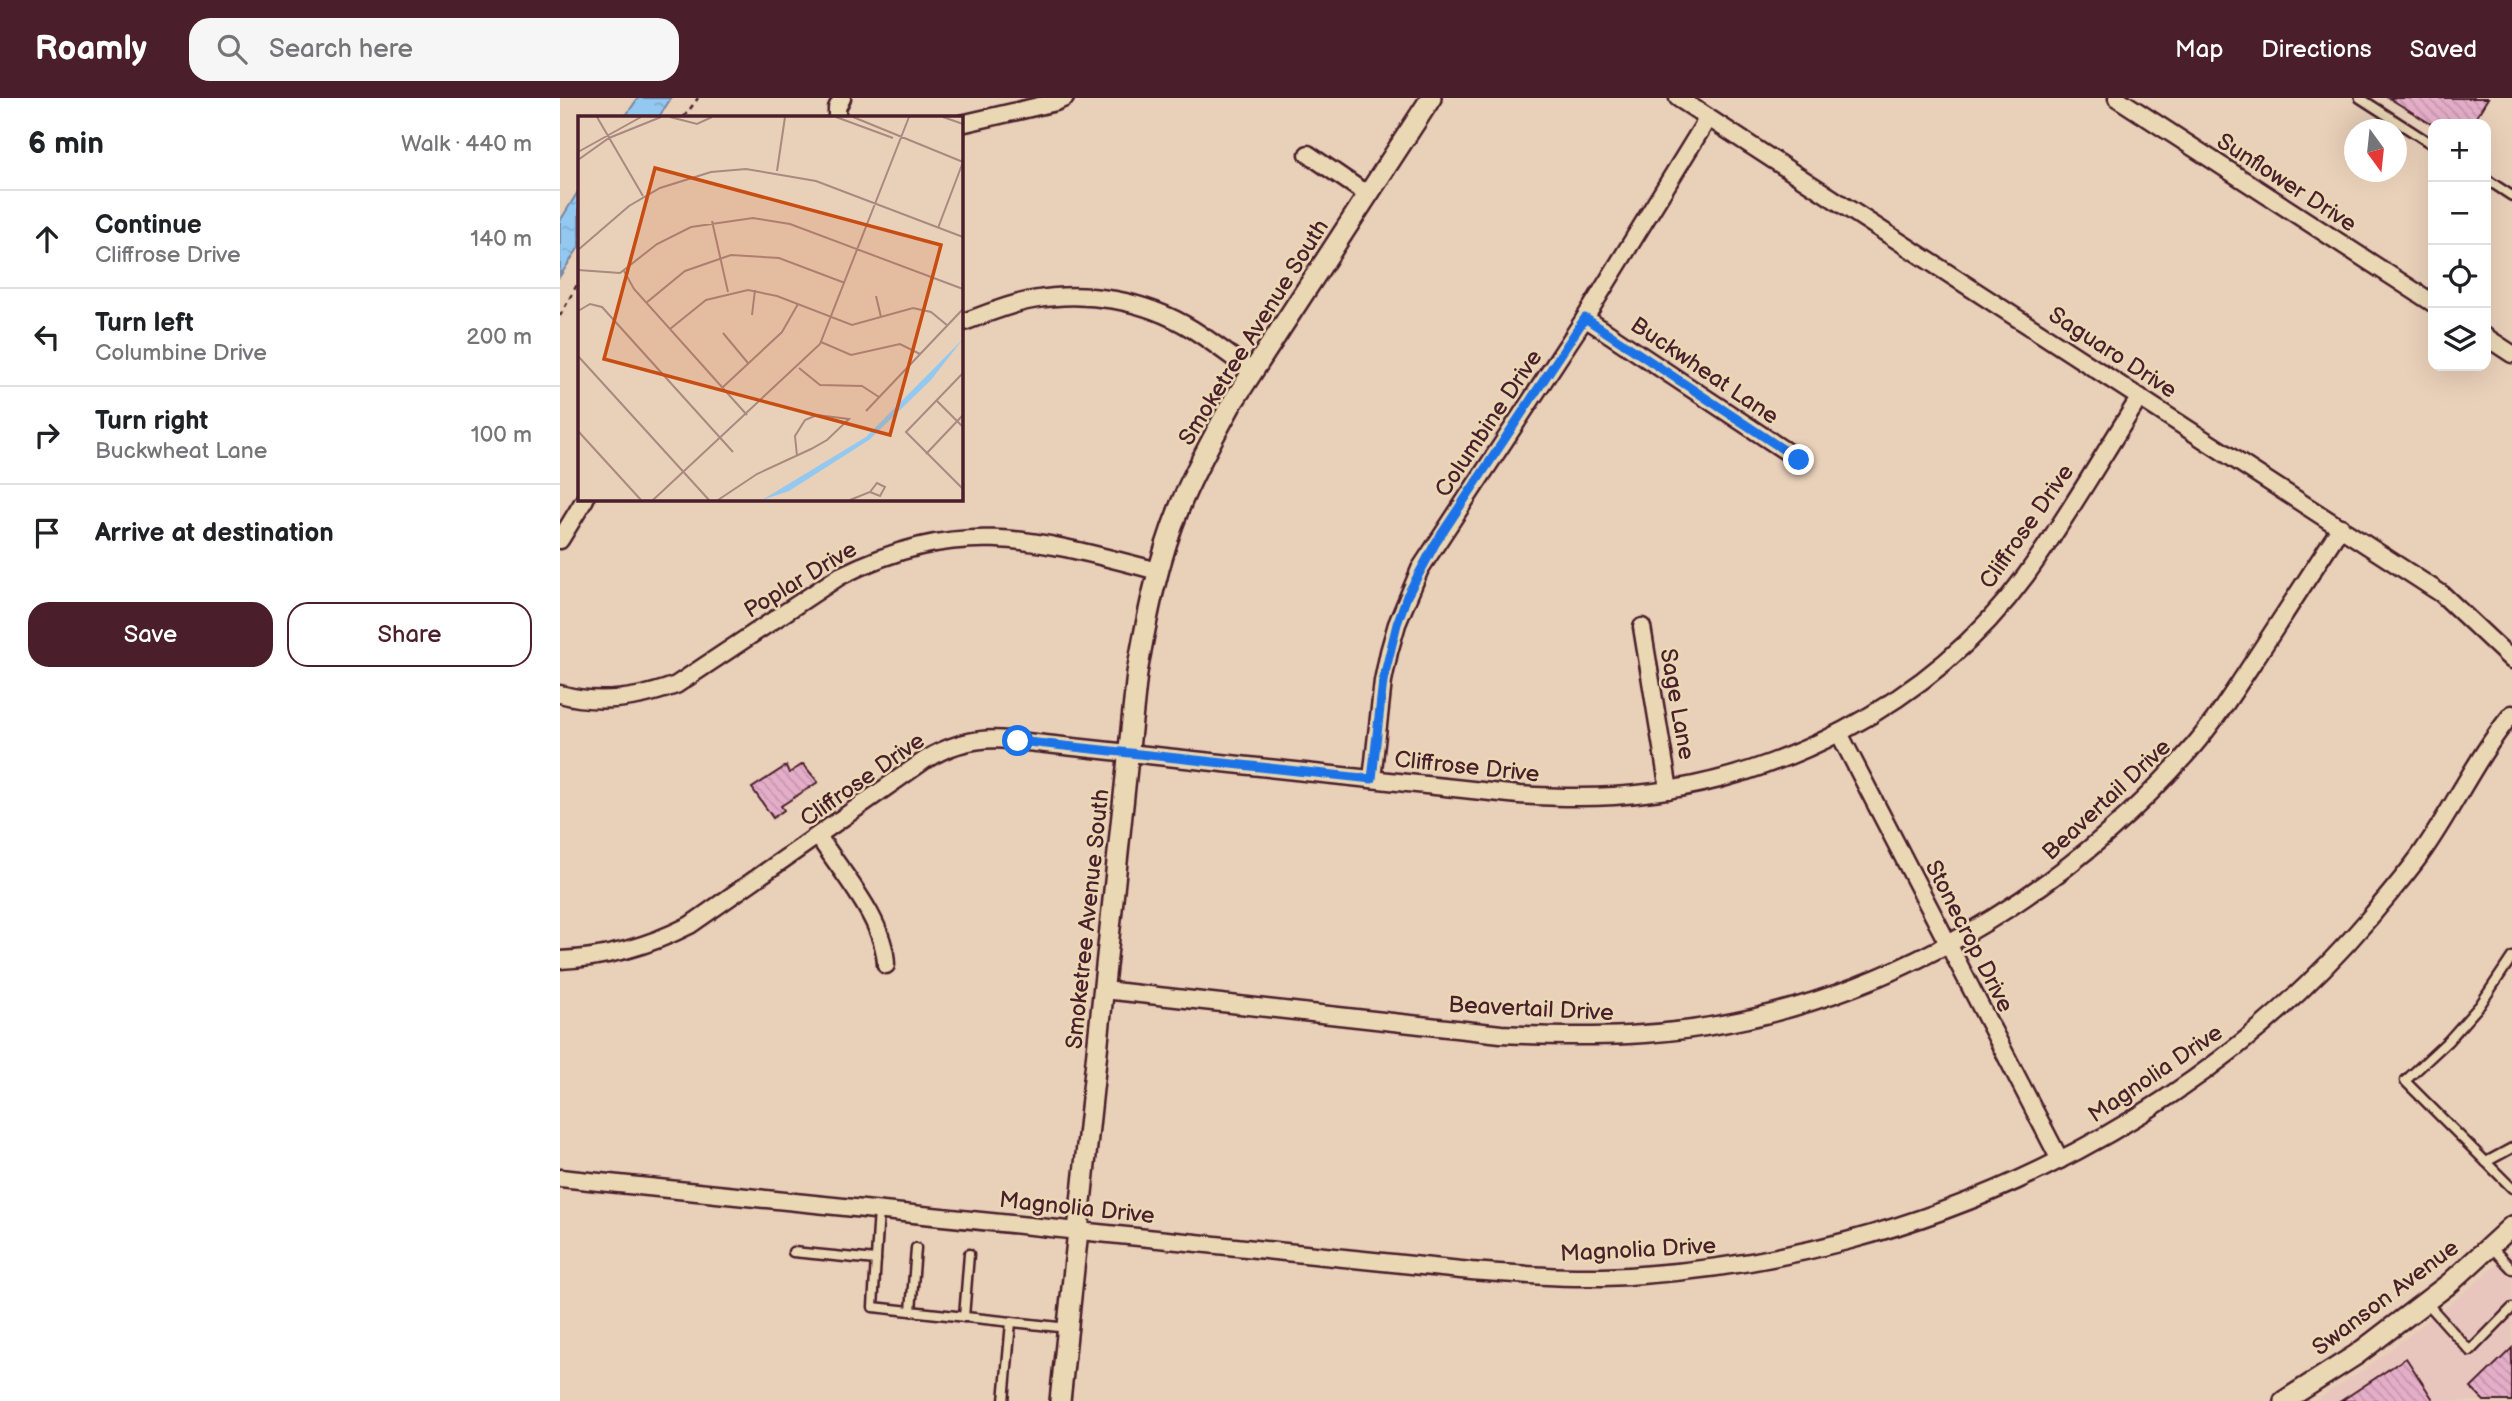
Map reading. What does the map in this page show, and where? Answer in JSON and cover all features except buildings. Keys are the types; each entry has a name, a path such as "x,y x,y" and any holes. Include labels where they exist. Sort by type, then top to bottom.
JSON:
{"street":[{"path":"837,116 842,98"},
{"path":"962,124 1065,98"},
{"name":"Smoketree Avenue South","path":"1060,1401 1139,662 1146,617 1158,571 1179,507 1203,455 1231,405 1431,98"},
{"name":"Saguaro Drive","path":"1678,98 2442,594 2512,660"},
{"name":"Sunflower Drive","path":"2117,98 2428,300"},
{"name":"Columbine Drive","path":"1372,779 1383,681 1394,633 1407,596 1435,544 1585,318 1708,118"},
{"path":"1308,154 1368,195"},
{"path":"962,323 1031,300 1068,296 1105,298 1141,306 1176,320 1253,372"},
{"name":"Buckwheat Lane","path":"1585,318 1799,460"},
{"path":"2491,340 2512,354"},
{"name":"Cliffrose Drive","path":"560,960 625,951 670,936 710,913 925,760 965,743 997,739 1519,795 1567,797 1615,796 1669,790 1756,768 1839,733 1886,705 1961,646 1995,612 2025,575 2140,397"},
{"path":"560,540 583,500"},
{"name":"Beavertail Drive","path":"1104,990 1501,1034 1566,1037 1630,1035 1695,1028 1759,1016 1882,976 1950,945 2051,881 2101,841 2148,796 2192,748 2231,697 2341,527"},
{"name":"Poplar Drive","path":"560,694 592,700 620,699 649,694 676,685 840,576 864,564 914,547 967,539 1021,539 1073,548 1158,571"},
{"name":"Sage Lane","path":"1642,626 1669,790"},
{"name":"Magnolia Drive","path":"560,1178 1471,1271 1554,1277 1638,1276 1722,1268 1777,1258 1885,1232 1964,1204 2060,1160 2115,1131 2185,1085 2251,1034 2313,978 2371,917 2423,851 2512,714"},
{"name":"Stonecrop Drive","path":"1839,733 2060,1160"},
{"path":"818,836 876,924 884,944 886,965"},
{"name":"Swanson Avenue","path":"2284,1401 2356,1355 2450,1283 2512,1226"}],"lane":[{"path":"2360,98 2428,142"},
{"path":"2491,182 2512,196"},
{"path":"2512,957 2480,1005 2448,1041 2404,1081 2512,1188"},
{"path":"2486,1162 2512,1148"},
{"path":"880,1210 873,1307 1068,1328"},
{"path":"2490,1246 2512,1269"},
{"path":"911,1311 916,1248"},
{"path":"793,1252 876,1260"},
{"path":"964,1317 969,1254"},
{"path":"2426,1301 2470,1351 2512,1308"},
{"path":"1004,1401 1011,1322"}],"path":[{"path":"685,116 698,98"},
{"path":"560,316 578,283"}],"shaded area":[{"path":"2512,1251 2512,1401 2315,1401 2366,1368 2460,1296"}],"water":[{"path":"638,98 671,98 660,116 626,116"},
{"path":"578,192 578,249 560,276 560,221"}],"route":[{"path":"1018,741 1372,779 1383,681 1389,652 1407,596 1435,544 1585,318 1799,460"}]}
